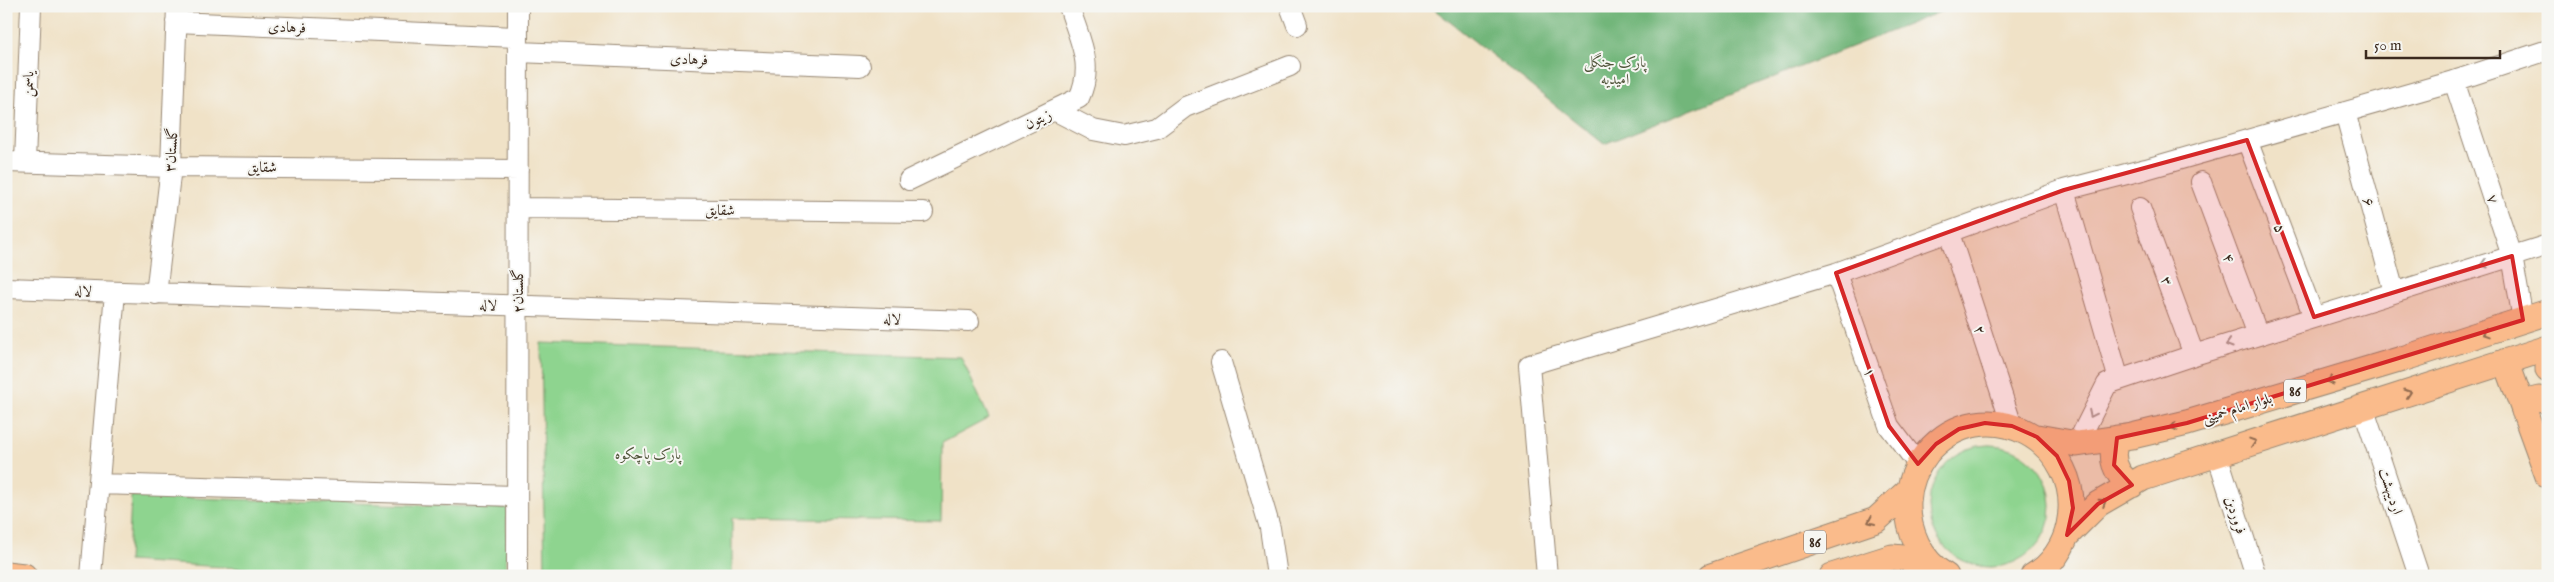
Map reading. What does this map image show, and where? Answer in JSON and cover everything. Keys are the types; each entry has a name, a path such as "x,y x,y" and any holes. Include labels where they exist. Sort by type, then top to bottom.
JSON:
{"main road":[{"name":"بلوار امام خمینی","path":"2037,437 2077,444 2117,438 2187,423 2402,359 2548,312"},
{"name":"86","path":"2037,574 2056,555 2067,535 2098,504 2143,478 2548,348"},
{"path":"2506,362 2548,476"},
{"path":"2524,411 2531,401 2538,399 2548,401"},
{"name":"86","path":"1940,572 1914,539 1908,515 1909,490 1918,464 1936,444 1959,429 1985,423 2012,426 2037,437 2056,456 2069,481 2073,508 2067,535"},
{"path":"2117,438 2114,447 2114,465 2118,473 2132,485"},
{"name":"86","path":"1711,576 1876,520 1909,490"},
{"path":"1829,537 1843,544 1847,552 1847,560 1836,574"},
{"name":"86","path":"1836,574 1892,557 1940,572"},
{"path":"6,574 24,576"}],"street":[{"name":"یاسمن","path":"16,162 31,6"},
{"name":"گلستان۲","path":"517,576 518,6"},
{"name":"زیتون","path":"909,180 1056,111 1079,98 1086,84 1088,67 1069,6"},
{"path":"1290,6 1297,25"},
{"name":"فرهادی","path":"176,14 518,44 860,66"},
{"name":"گلستان۳","path":"156,294 171,167 176,14"},
{"path":"1548,576 1529,365 1836,273 2064,190 2146,169 2454,81 2548,50"},
{"path":"1056,111 1093,130 1124,136 1157,128 1185,107 1290,66"},
{"name":"۷","path":"2454,81 2512,256 2523,320"},
{"name":"۶","path":"2345,112 2394,292"},
{"name":"۵","path":"2247,140 2314,317"},
{"name":"شقایق","path":"16,162 171,167 518,170"},
{"name":"۴","path":"2201,182 2258,335"},
{"path":"2064,190 2119,380"},
{"name":"شقایق","path":"518,208 923,212"},
{"name":"۳","path":"2140,208 2194,355"},
{"name":"۲","path":"1949,233 2012,426"},
{"path":"2077,444 2107,384 2314,317 2548,245"},
{"name":"۱","path":"1836,273 1889,426 1918,464"},
{"name":"لاله","path":"6,288 969,321"},
{"path":"91,576 116,292"},
{"path":"1221,362 1270,528 1277,576"},
{"name":"اردیبهشت","path":"2363,407 2419,576"},
{"name":"فروردین","path":"2217,454 2256,576"},
{"path":"99,484 517,496"}],"highlighted area":[{"path":"2247,140 2314,317 2512,256 2523,320 2187,423 2117,438 2114,465 2132,485 2098,504 2067,535 2073,508 2069,481 2057,456 2037,437 2012,426 1985,423 1959,429 1936,444 1918,464 1889,426 1836,273 2064,190"}],"green space":[{"name":"پارک جنگلی امیدیه","path":"1430,6 1955,6 1604,144"},
{"name":"پارک پاچکوه","path":"541,343 961,357 989,418 942,443 941,521 732,518 732,576 545,576"},
{"path":"1990,445 2002,446 2013,450 2033,463 2046,483 2050,494 2050,518 2046,529 2033,549 2013,562 2002,566 1990,567 1978,566 1967,562 1947,549 1934,529 1930,518 1929,506 1930,494 1934,483 1947,463 1967,450 1978,446"},
{"path":"131,496 507,508 506,576 365,576 128,561"}]}
